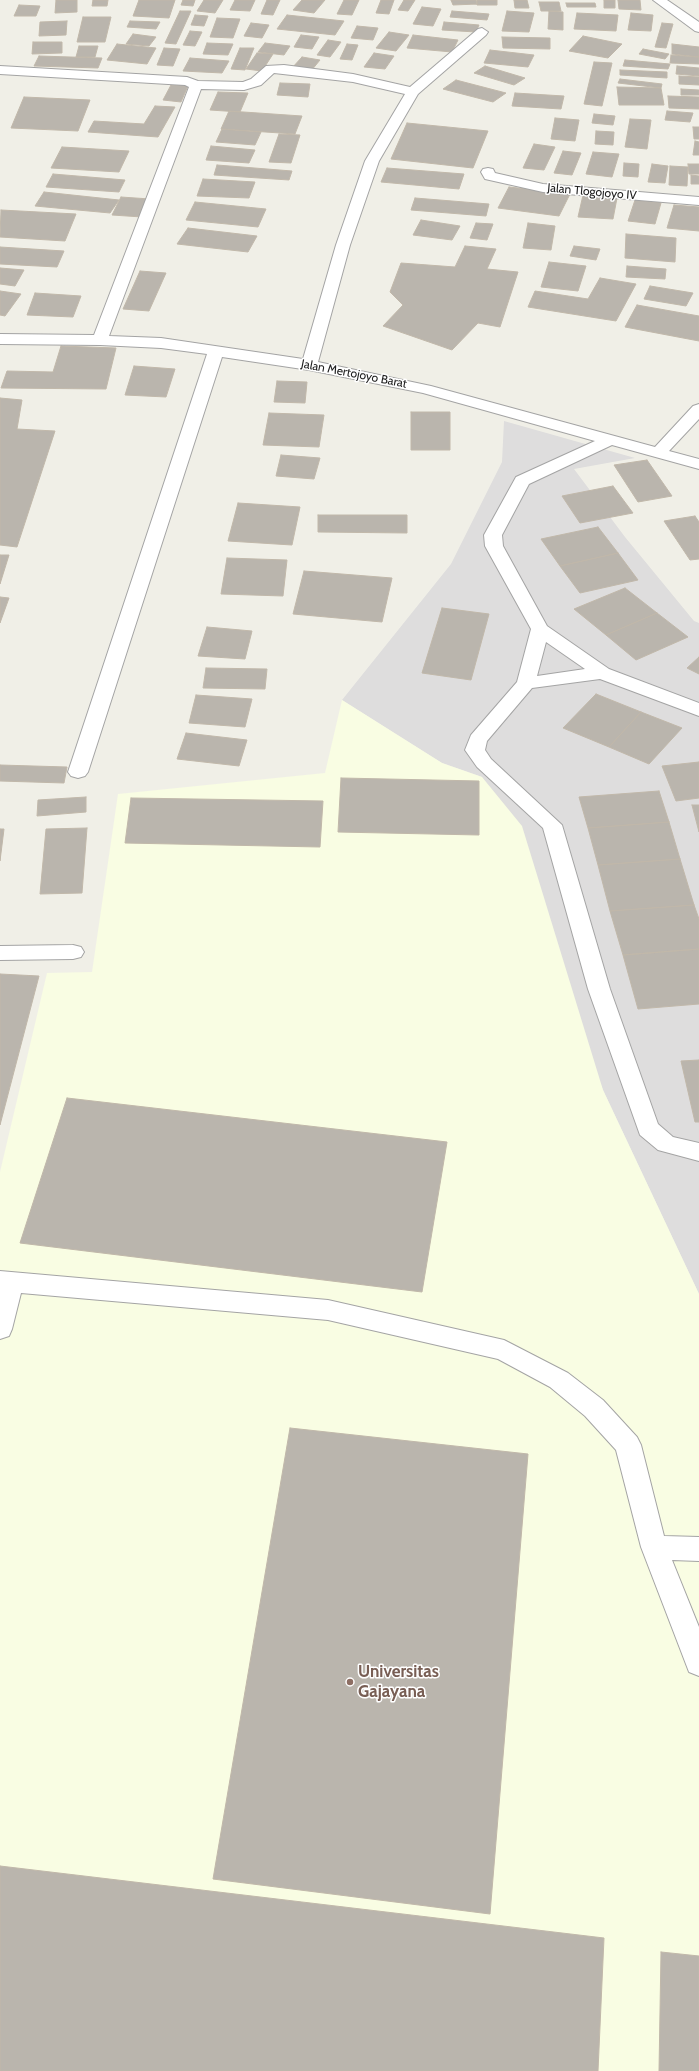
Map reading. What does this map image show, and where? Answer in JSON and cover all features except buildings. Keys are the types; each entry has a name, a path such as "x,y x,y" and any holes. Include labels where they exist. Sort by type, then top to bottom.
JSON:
{"street":[{"path":"659,0 699,28"},
{"path":"309,365 343,245 372,161 413,92 482,32"},
{"path":"0,70 187,81 196,85 250,85 272,69 284,69 353,78 413,92"},
{"path":"100,340 196,85"},
{"name":"Jalan Tlogojoyo IV","path":"488,172 490,176 543,188 699,201"},
{"name":"Jalan Mertojoyo Barat","path":"0,339 100,340 161,343 309,365 425,389 699,464"},
{"path":"78,772 216,350"},
{"path":"658,453 699,409"},
{"path":"610,440 522,481 493,536 494,546 540,629 602,673 699,710"},
{"path":"540,629 526,683 478,739 475,750 484,763 552,825 599,989 648,1129 666,1144 699,1152"},
{"path":"526,683 602,673"},
{"path":"0,953 73,952"},
{"path":"0,1329 6,1282 328,1310 504,1350 559,1380 594,1408 628,1445 654,1547 699,1662"},
{"path":"654,1547 699,1549"}],"shaded area":[{"path":"504,421 635,458 574,469 625,537 694,621 699,623 699,1294 603,1090 482,777 442,763 342,700 451,564 502,462"},
{"name":"Universitas Gajayana","path":"342,700 442,763 482,777 522,826 603,1090 699,1294 699,2071 0,2071 0,1172 47,973 92,972 118,794 325,773"}],"place":[{"name":"Universitas Gajayana","path":"350,1682"}]}
